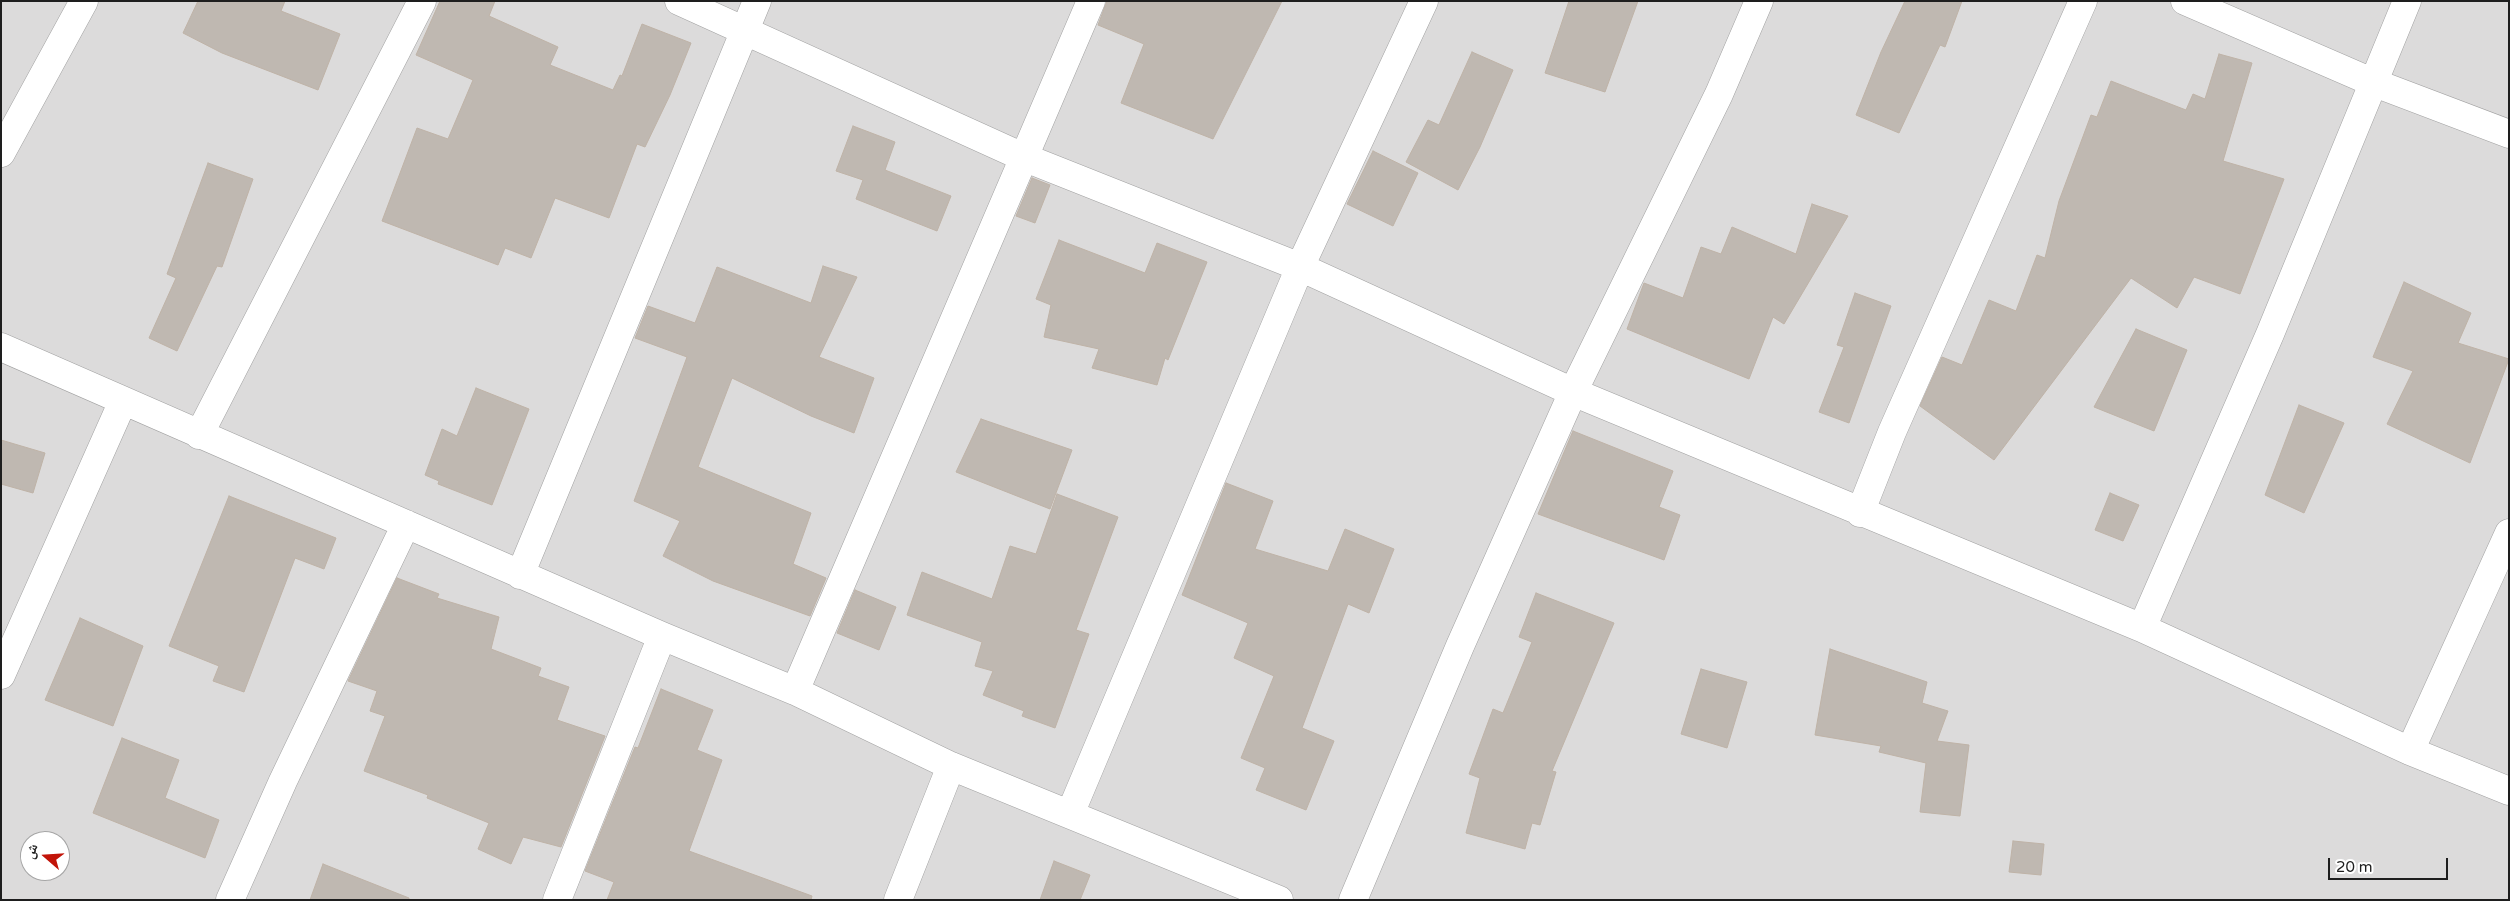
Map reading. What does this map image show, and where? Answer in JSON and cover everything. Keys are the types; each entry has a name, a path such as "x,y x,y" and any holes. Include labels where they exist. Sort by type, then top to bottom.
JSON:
{"street":[{"path":"1,153 84,1"},
{"path":"199,435 422,1"},
{"path":"679,1 1023,157 1300,267 1572,392 1860,513 2142,628 2410,751 2509,791"},
{"path":"520,575 757,1"},
{"path":"795,691 1090,1"},
{"path":"1070,814 1300,267 1424,1"},
{"path":"1353,900 1460,646 1572,392 1719,94 1759,1"},
{"path":"1860,513 1892,432 2084,1"},
{"path":"2185,1 2372,82 2509,134"},
{"path":"2142,628 2270,334 2372,82 2407,1"},
{"path":"1,347 520,575 795,691 951,766 1070,814 1234,892 1279,900"},
{"path":"1,675 123,401"},
{"path":"230,900 283,781 406,524"},
{"path":"2410,751 2509,533"},
{"path":"557,900 662,636"},
{"path":"898,900 951,766"}],"shaded area":[{"path":"1,1 2509,1 2509,900 1,900"}],"building":[{"path":"198,1 285,1 281,11 340,34 318,90 222,53 183,33"},
{"path":"440,1 495,1 489,16 558,47 550,65 613,90 620,75 622,76 642,24 691,43 670,95 645,147 637,144 609,218 555,198 531,258 505,248 498,265 382,221 417,128 448,139 473,80 416,55"},
{"path":"1107,1 1282,1 1213,139 1121,103 1144,44 1098,25"},
{"path":"1569,1 1638,1 1605,92 1545,73"},
{"path":"1905,1 1962,1 1945,47 1940,45 1899,133 1856,115 1881,52"},
{"path":"1472,52 1513,70 1480,147 1458,190 1406,162 1428,120 1439,125"},
{"path":"2219,54 2252,63 2223,161 2284,179 2240,294 2194,277 2177,308 2131,278 1994,460 1920,406 1942,357 1962,365 1989,300 2016,311 2037,255 2045,258 2059,201 2091,115 2097,117 2111,81 2186,110 2193,94 2205,99"},
{"path":"853,126 895,142 885,170 951,196 937,231 856,199 863,180 836,171"},
{"path":"1373,151 1418,173 1393,226 1347,204"},
{"path":"208,163 253,179 222,267 217,266 177,351 149,338 176,278 167,274"},
{"path":"1032,178 1050,185 1035,223 1016,216"},
{"path":"1812,204 1848,216 1784,324 1773,317 1749,379 1627,329 1644,283 1683,298 1701,247 1721,254 1732,227 1796,254"},
{"path":"1059,240 1145,273 1157,243 1207,262 1168,360 1165,358 1157,385 1092,368 1099,349 1044,337 1051,305 1036,299"},
{"path":"823,266 857,277 819,357 874,378 854,433 811,416 732,378 698,467 811,513 793,564 826,578 810,616 713,581 663,556 680,521 634,501 687,357 635,338 648,306 695,323 717,267 811,303"},
{"path":"2404,282 2471,313 2458,343 2509,359 2470,463 2387,424 2413,371 2373,357"},
{"path":"1855,293 1891,306 1849,423 1819,412 1844,347 1837,345"},
{"path":"2136,329 2187,350 2154,431 2094,407"},
{"path":"476,388 529,409 492,505 438,484 439,481 425,475 442,429 457,436"},
{"path":"2299,405 2344,423 2304,513 2265,495"},
{"path":"981,419 1072,450 1050,509 956,472"},
{"path":"1573,431 1673,471 1659,507 1680,515 1664,560 1538,514"},
{"path":"1,440 45,453 33,493 1,484"},
{"path":"1226,483 1273,501 1255,549 1328,571 1345,529 1394,549 1369,613 1348,604 1302,728 1334,741 1306,810 1256,790 1265,768 1241,758 1274,676 1234,658 1248,623 1182,595"},
{"path":"2110,493 2139,505 2123,541 2095,530"},
{"path":"1057,494 1118,517 1076,630 1089,634 1055,728 1022,716 1024,711 983,695 993,671 975,666 982,642 907,615 922,572 992,599 1010,546 1036,554"},
{"path":"229,496 336,538 324,569 295,558 244,692 213,681 219,666 169,646"},
{"path":"397,578 439,594 437,598 499,617 491,649 541,668 538,676 569,687 557,720 605,736 561,847 523,837 511,864 478,849 489,823 427,798 428,795 364,771 385,716 370,711 377,691 348,681"},
{"path":"855,590 896,607 879,650 837,633"},
{"path":"1536,593 1614,623 1552,771 1556,772 1540,825 1532,823 1525,849 1466,833 1480,778 1469,774 1493,709 1503,713 1532,642 1519,637"},
{"path":"80,618 143,646 113,726 45,700"},
{"path":"1830,649 1927,682 1922,703 1948,711 1937,741 1969,745 1960,816 1920,812 1926,763 1879,752 1881,746 1815,735"},
{"path":"1701,669 1747,682 1727,748 1681,734"},
{"path":"661,689 713,710 697,750 722,760 689,851 812,896 811,900 607,900 614,882 585,871 635,747 638,748"},
{"path":"122,738 179,760 165,798 219,820 205,858 93,813"},
{"path":"2013,841 2044,844 2041,875 2009,872"},
{"path":"1054,861 1090,875 1080,900 1040,900"},
{"path":"323,864 409,898 409,900 310,900"}]}
